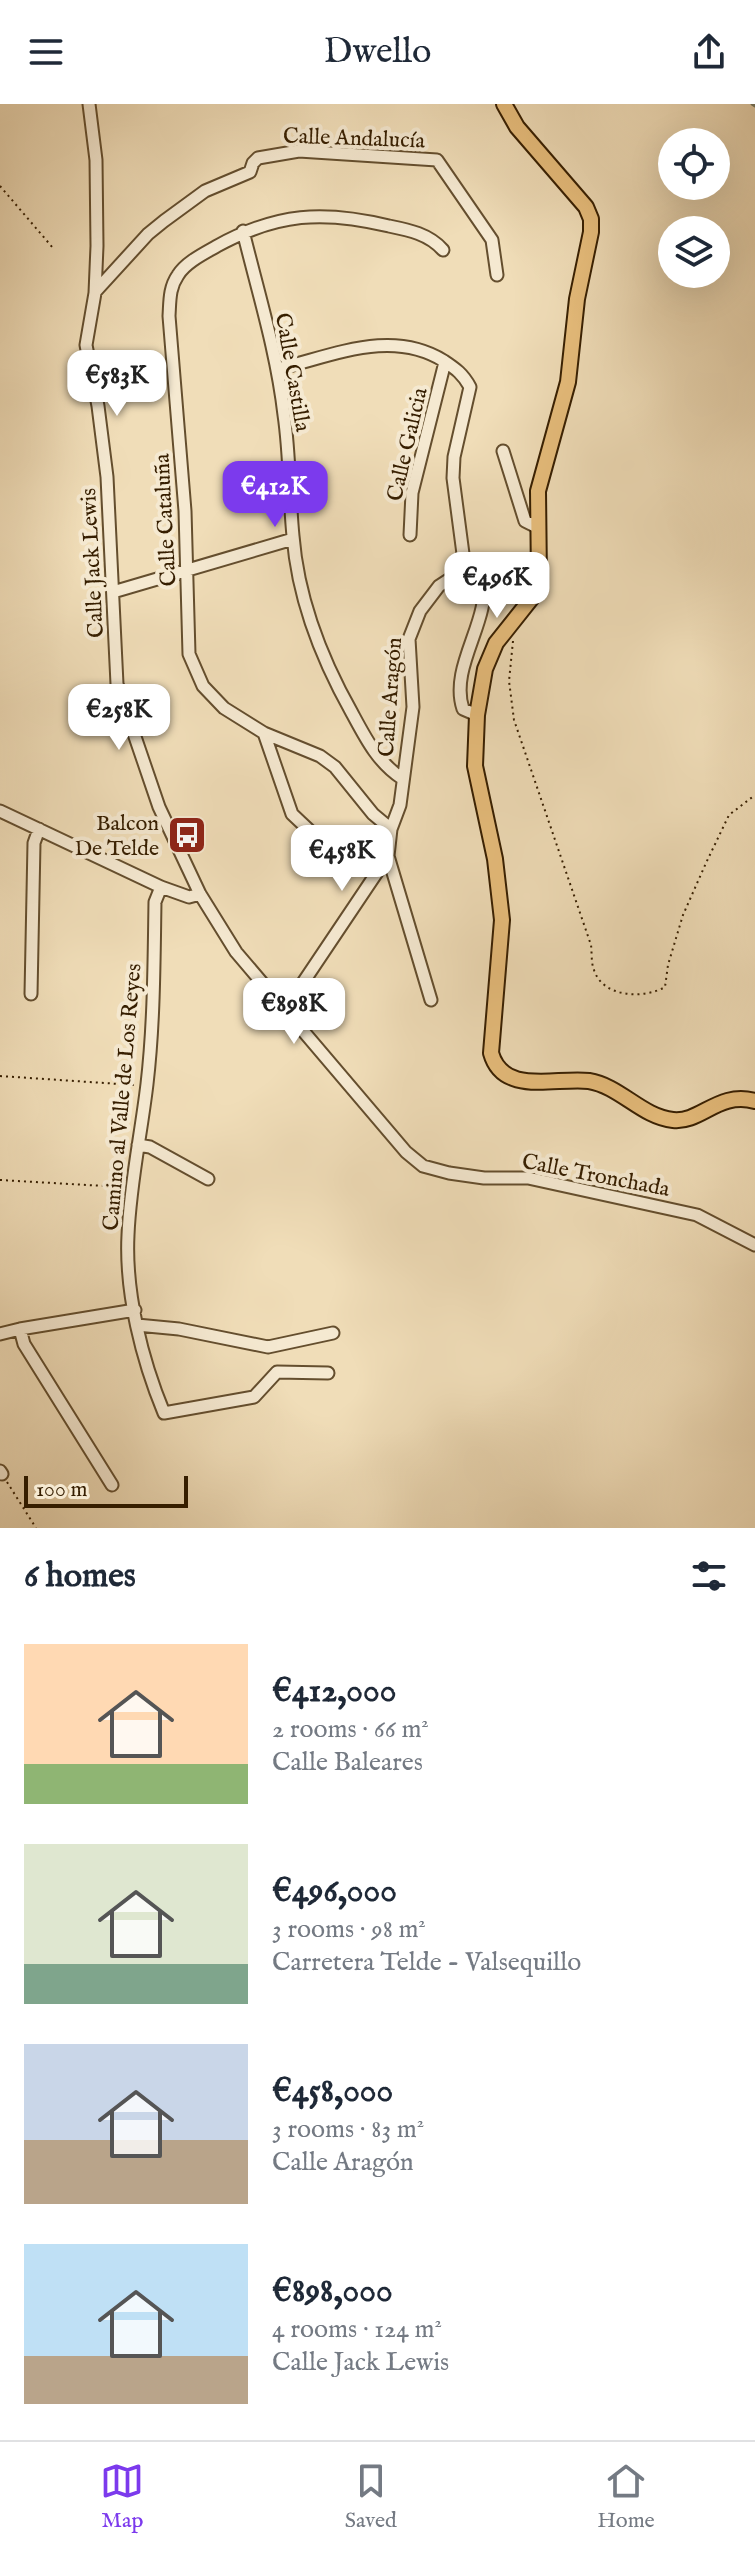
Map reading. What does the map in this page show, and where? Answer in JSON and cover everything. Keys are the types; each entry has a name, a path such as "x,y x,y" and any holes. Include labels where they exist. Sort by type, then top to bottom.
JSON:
{"main road":[{"path":"504,104 517,127 577,195 591,219 591,232 577,299 568,382 538,491 539,579 531,599 496,643 485,669 477,715 475,766 495,859 502,920 490,1043 493,1062 500,1072 521,1081 598,1083 654,1114 672,1120 684,1119 734,1098 755,1101"}],"street":[{"name":"Calle Jack Lewis","path":"89,104 96,160 95,293 86,345 107,477 117,684 134,742 159,807 200,894 236,952 406,1152 423,1166"},
{"name":"Calle Andalucía","path":"95,293 148,234 205,191 250,172 258,158 299,151 437,160 492,240 497,275"},
{"name":"Calle Cataluña","path":"391,829 373,814 335,767 320,756 264,733 224,708 203,686 189,654 170,290 179,272 243,231 262,224 323,215 348,216 418,233 436,242 443,250"},
{"name":"Calle Castilla","path":"243,231 277,369 286,431 293,539 307,612 337,686 375,753 388,770 403,779"},
{"name":"Calle Galicia","path":"277,369 380,344 407,345 430,352 462,372 470,387 454,457 453,478 465,569 475,572 485,582 483,606 463,671 459,696 463,709 477,715"},
{"name":"Calle Galicia","path":"410,535 412,493 445,362"},
{"path":"503,451 525,521 539,528"},
{"path":"113,592 293,539"},
{"name":"Calle Aragón","path":"286,1008 388,856 391,829 400,805 413,707 409,639 420,611 439,586 465,569"},
{"path":"264,733 292,814 310,831"},
{"path":"0,811 161,887 189,897 200,894"},
{"path":"31,994 34,843 39,829"},
{"path":"388,856 431,1000"},
{"name":"Camino al Valle de Los Reyes","path":"161,887 155,902 153,1020 147,1086 131,1187 127,1239 137,1325 155,1392 164,1413 254,1397 277,1372 328,1373"},
{"path":"138,1145 150,1147 208,1179"},
{"name":"Calle Tronchada","path":"423,1166 484,1178 528,1178 657,1204 697,1215 755,1245"},
{"path":"0,1334 135,1310"},
{"path":"137,1325 179,1329 268,1347 333,1333"},
{"path":"20,1329 24,1344 112,1485"}],"path":[{"path":"0,186 53,248"},
{"path":"515,620 509,681 514,720 591,945 594,970 601,983 617,992 651,995 665,987 668,965 683,915 706,863 729,815 755,795"},
{"path":"0,1076 147,1086"},
{"path":"0,1180 131,1187"},
{"path":"1,1473 36,1528"}],"place":[{"name":"Balcon De Telde","path":"187,835"}]}
